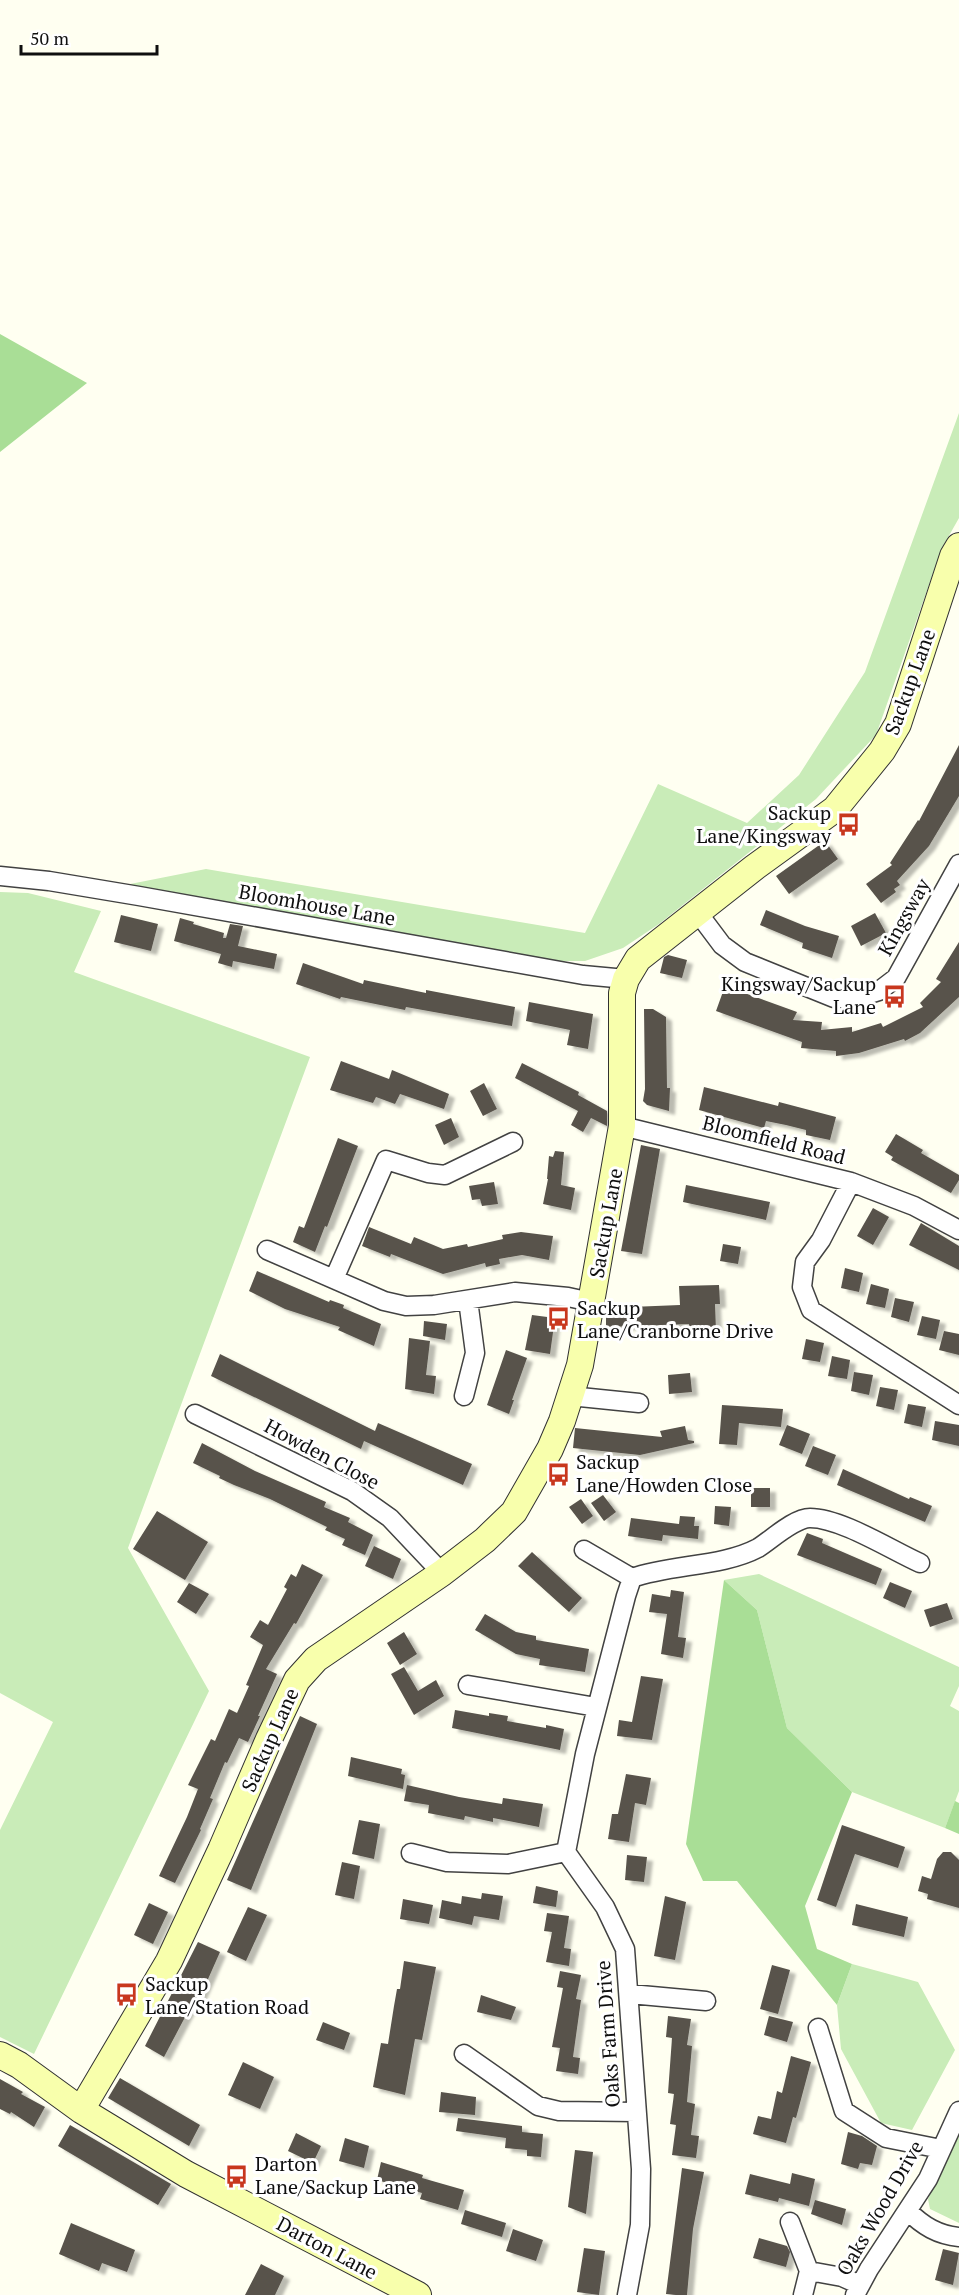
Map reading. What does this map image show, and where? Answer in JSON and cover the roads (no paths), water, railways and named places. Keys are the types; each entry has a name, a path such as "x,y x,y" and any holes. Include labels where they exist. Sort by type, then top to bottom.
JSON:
{"street":[{"name":"Sackup Lane","path":"81,2110 169,1961 297,1680 316,1659 442,1574 485,1540 514,1512 550,1449 580,1365 622,1126 622,993 626,979 638,959 755,867 835,808 882,751 898,724 953,556 959,546"},
{"name":"Kingsway","path":"698,913 722,945 745,962 834,998 857,998 879,991 896,978 959,864"},
{"name":"Bloomhouse Lane","path":"0,876 50,881 583,975 626,979"},
{"name":"Bloomfield Road","path":"622,1126 851,1182 821,1240 806,1262 802,1287 811,1310 959,1405"},
{"path":"334,1279 386,1160 428,1173 445,1175 513,1142"},
{"path":"851,1182 914,1206 959,1230"},
{"path":"267,1250 384,1301 406,1306 434,1305 515,1292 568,1297 591,1302"},
{"path":"464,1396 475,1353 468,1300"},
{"path":"570,1396 639,1403"},
{"name":"Howden Close","path":"195,1414 352,1491 390,1518 442,1574"},
{"path":"632,1578 651,1571 729,1558 757,1548 776,1534 807,1518 831,1521 920,1563"},
{"path":"584,1550 632,1578"},
{"path":"411,1853 447,1862 508,1864 566,1852 596,1707 632,1578"},
{"path":"468,1685 596,1707"},
{"name":"Oaks Farm Drive","path":"566,1852 605,1907 625,1949 641,2169 640,2225 627,2295"},
{"path":"630,1994 706,2001"},
{"path":"818,2028 844,2111 886,2138 941,2149"},
{"path":"464,2054 538,2106 560,2111 636,2112"},
{"name":"Darton Lane","path":"0,2055 19,2065 81,2110 186,2174 418,2295"},
{"name":"Oaks Wood Drive","path":"858,2290 928,2179 959,2111"},
{"path":"908,2211 942,2236 959,2237"},
{"path":"790,2222 809,2271 803,2295"},
{"path":"809,2271 842,2277 858,2290"}],"place":[{"name":"Sackup Lane/Kingsway","path":"849,824"},
{"name":"Kingsway/Sackup Lane","path":"894,996"},
{"name":"Sackup Lane/Cranborne Drive","path":"559,1319"},
{"name":"Sackup Lane/Howden Close","path":"558,1474"},
{"name":"Sackup Lane/Station Road","path":"127,1995"},
{"name":"Darton Lane/Sackup Lane","path":"237,2176"}]}
